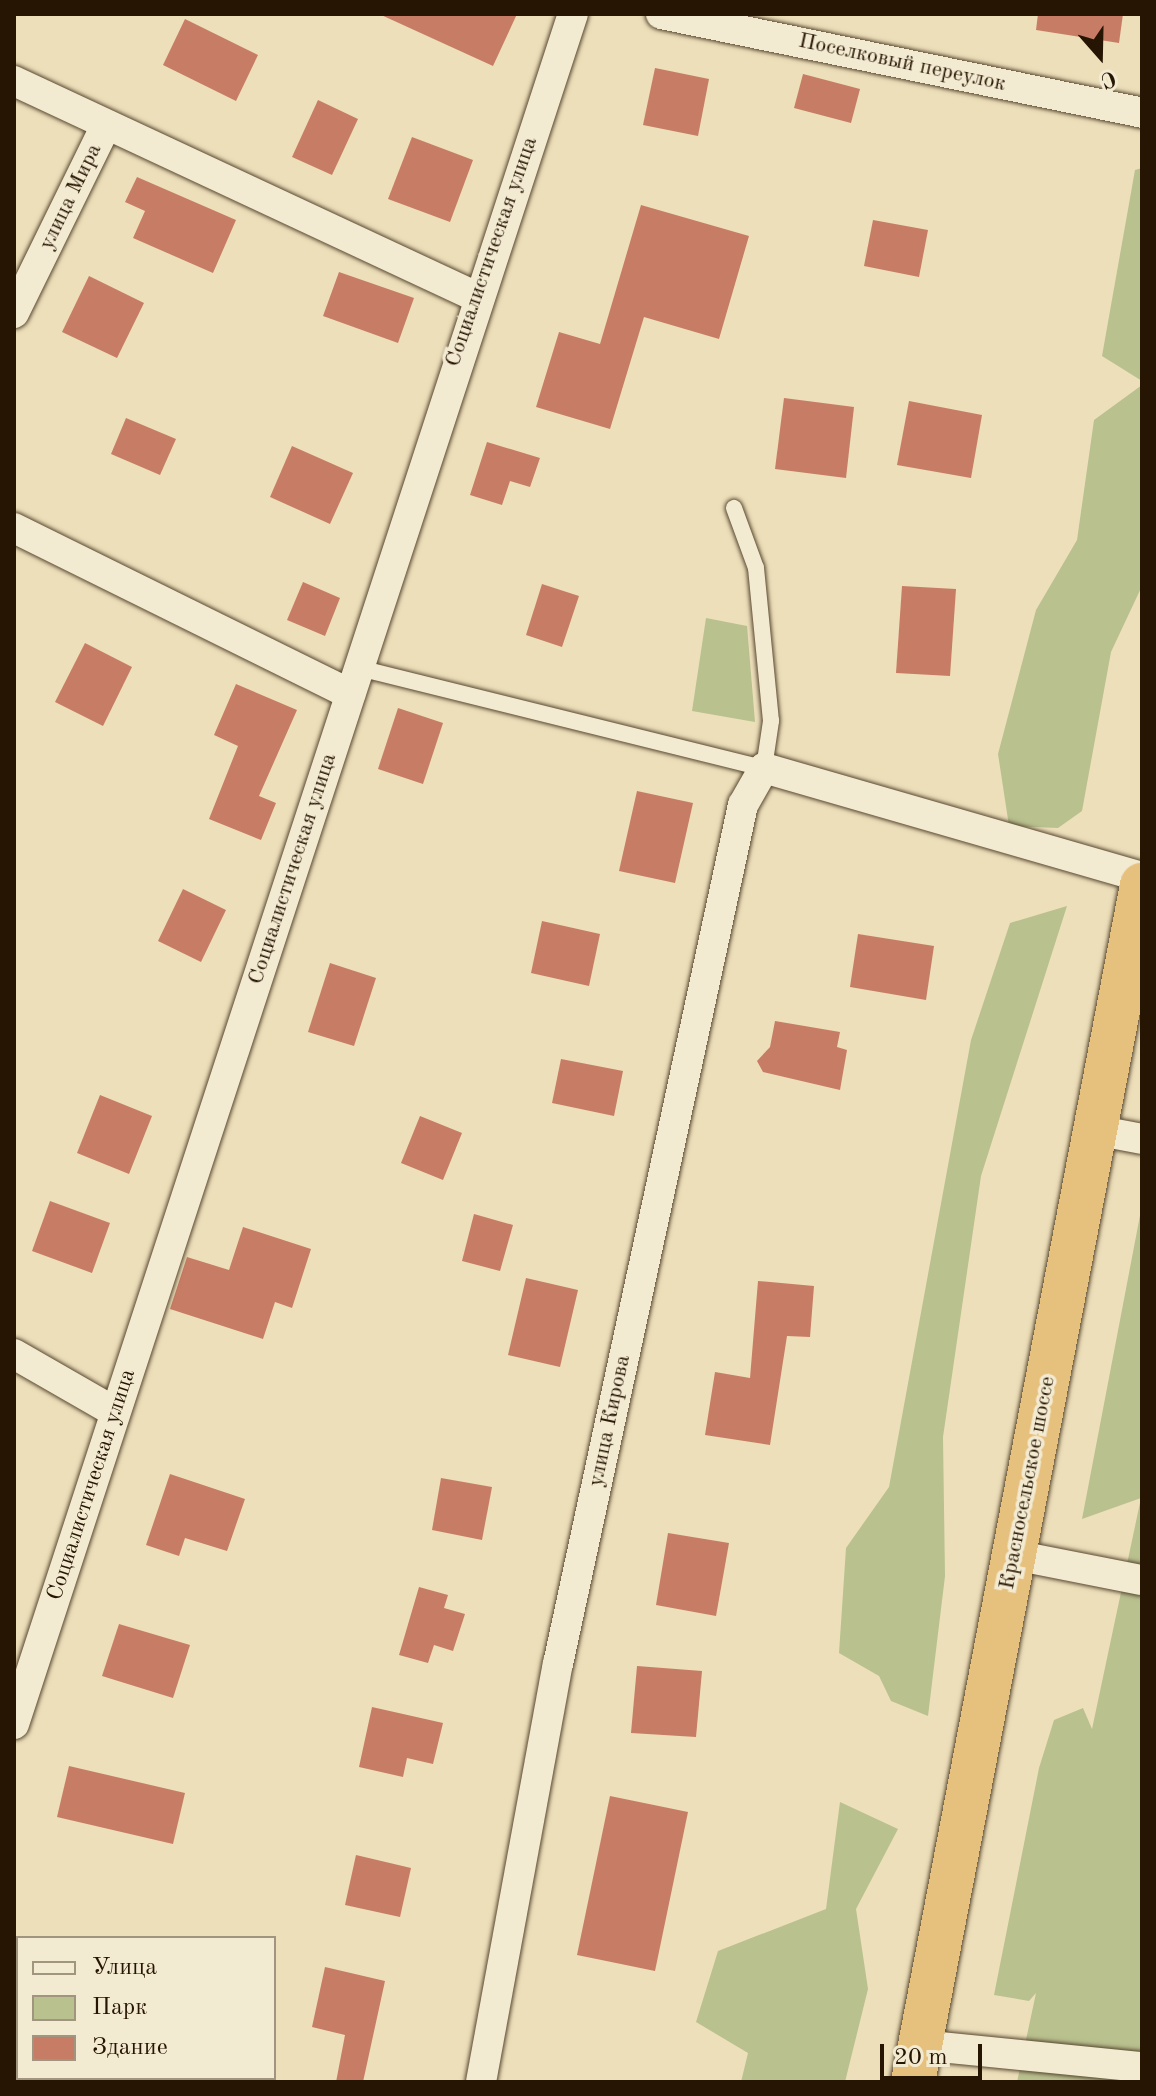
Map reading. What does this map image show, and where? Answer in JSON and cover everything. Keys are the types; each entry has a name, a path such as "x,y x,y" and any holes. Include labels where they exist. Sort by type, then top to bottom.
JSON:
{"highway":[{"name":"Красносельское шоссе","path":"917,2064 1141,898"}],"street":[{"name":"Социалистическая улица","path":"14,1724 355,681 477,297 573,14"},
{"name":"Поселковый переулок","path":"661,14 1142,113"},
{"path":"14,81 477,297"},
{"name":"улица Мира","path":"14,313 106,125"},
{"path":"14,528 355,681"},
{"path":"764,768 1141,898"},
{"name":"улица Кирова","path":"481,2082 564,1632 743,805 764,768"},
{"path":"1095,1130 1142,1139"},
{"path":"14,1354 115,1412"},
{"path":"1014,1555 1142,1580"},
{"path":"917,2064 1142,2067"}],"lane":[{"path":"355,681 764,768 771,721 756,568 734,508"}],"green space":[{"path":"1142,168 1142,381 1102,356 1135,170"},
{"path":"1142,385 1142,586 1111,652 1082,811 1058,828 1009,826 998,754 1036,610 1077,540 1094,420"},
{"path":"706,618 747,626 755,722 692,711"},
{"path":"1067,906 981,1176 943,1437 945,1576 928,1716 891,1701 879,1676 839,1653 846,1548 889,1487 971,1040 1010,923"},
{"path":"1142,1205 1142,2082 1017,2082 1036,1993 1029,2001 994,1995 1039,1768 1054,1720 1083,1708 1092,1729 1141,1498 1082,1519"},
{"path":"840,1802 898,1829 856,1909 868,1989 845,2082 741,2082 748,2053 696,2022 718,1951 826,1909"}],"building":[{"path":"379,14 517,14 493,66"},
{"path":"1038,14 1123,14 1119,43 1036,30"},
{"path":"185,19 258,55 236,101 163,65"},
{"path":"655,68 709,79 698,136 643,125"},
{"path":"803,74 860,89 851,123 794,108"},
{"path":"318,100 358,119 332,175 292,157"},
{"path":"412,137 473,160 450,222 388,199"},
{"path":"137,177 236,220 213,273 133,238 145,211 125,202"},
{"path":"641,205 749,236 719,339 644,317 610,429 536,407 559,332 600,344"},
{"path":"873,220 928,230 919,277 864,266"},
{"path":"339,272 414,298 398,343 323,316"},
{"path":"89,276 144,303 117,358 62,332"},
{"path":"784,398 854,407 846,478 775,469"},
{"path":"909,401 982,415 971,478 897,465"},
{"path":"126,418 176,439 160,475 111,454"},
{"path":"487,442 540,458 530,487 510,481 502,505 470,495"},
{"path":"292,446 353,473 330,524 270,497"},
{"path":"303,582 340,598 325,636 287,620"},
{"path":"542,584 579,596 562,647 526,635"},
{"path":"902,586 956,589 950,676 896,673"},
{"path":"85,643 132,667 103,726 55,702"},
{"path":"236,684 297,710 259,796 276,803 261,840 209,819 238,746 214,735"},
{"path":"398,708 443,723 423,784 378,769"},
{"path":"637,791 693,803 675,883 619,871"},
{"path":"183,889 226,910 201,962 158,941"},
{"path":"542,921 600,934 589,986 531,973"},
{"path":"858,934 934,946 926,1000 850,987"},
{"path":"330,963 376,978 354,1046 308,1032"},
{"path":"775,1021 840,1032 837,1047 847,1050 840,1090 763,1072 757,1061 770,1047"},
{"path":"561,1059 623,1071 614,1116 552,1103"},
{"path":"100,1095 152,1116 129,1174 77,1153"},
{"path":"420,1116 462,1133 443,1180 401,1163"},
{"path":"50,1201 110,1223 92,1273 32,1251"},
{"path":"474,1214 513,1225 500,1271 462,1261"},
{"path":"243,1227 311,1249 292,1308 275,1302 263,1339 170,1309 187,1257 229,1270"},
{"path":"526,1278 578,1290 560,1367 508,1355"},
{"path":"758,1281 814,1286 810,1337 787,1336 770,1445 705,1435 715,1372 750,1378"},
{"path":"170,1474 245,1499 227,1551 185,1538 179,1556 146,1545"},
{"path":"441,1478 492,1487 482,1540 432,1530"},
{"path":"668,1533 729,1543 716,1616 656,1605"},
{"path":"419,1587 448,1595 444,1608 465,1614 453,1651 434,1645 428,1663 399,1655"},
{"path":"119,1624 190,1645 173,1698 102,1676"},
{"path":"637,1666 702,1671 696,1737 631,1733"},
{"path":"372,1707 443,1723 433,1764 407,1758 403,1777 359,1767"},
{"path":"69,1766 185,1793 173,1844 57,1817"},
{"path":"610,1796 688,1812 655,1971 577,1955"},
{"path":"356,1855 411,1868 400,1917 345,1905"},
{"path":"325,1967 385,1981 363,2082 336,2082 345,2035 312,2027"}]}
